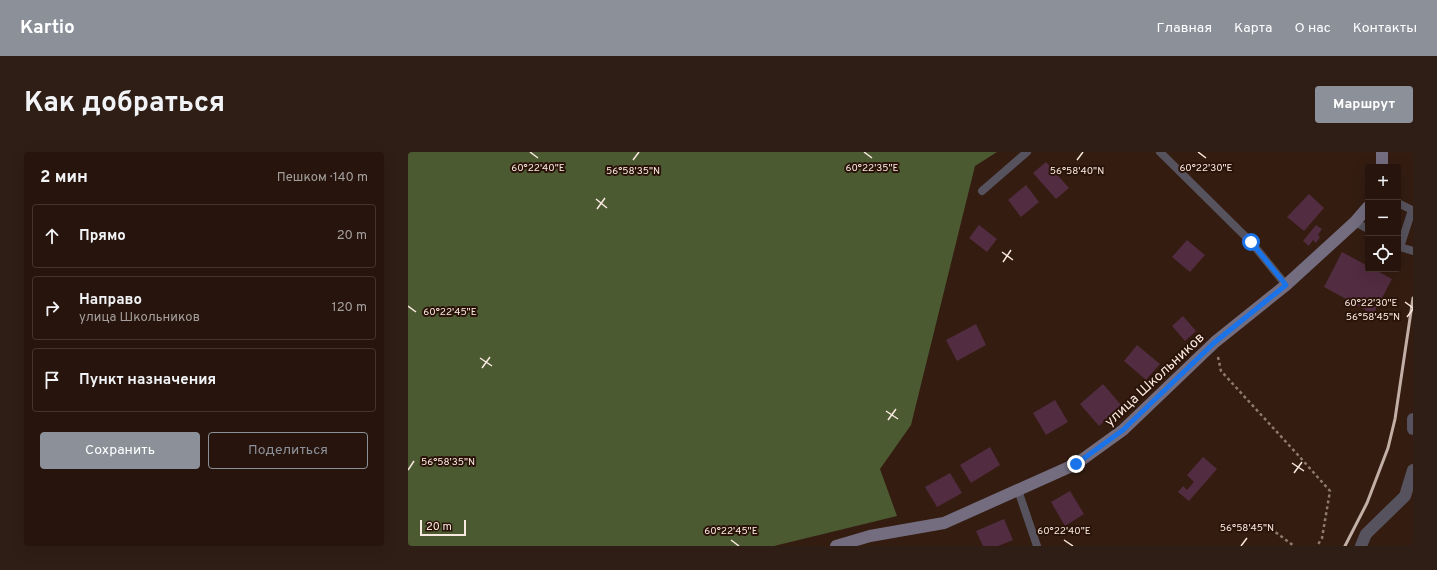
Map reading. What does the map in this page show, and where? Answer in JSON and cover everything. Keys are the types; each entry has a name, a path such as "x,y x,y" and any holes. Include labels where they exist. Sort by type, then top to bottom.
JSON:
{"street":[{"path":"1382,152 1382,164"},
{"name":"улица Школьников","path":"836,546 870,536 944,523 1076,464 1123,430 1215,342 1286,285 1355,222 1365,210"},
{"path":"1413,419 1413,429"},
{"path":"1361,546 1366,534 1404,496 1413,470"}],"lane":[{"path":"982,191 1027,152"},
{"path":"1160,152 1251,242 1286,285"},
{"path":"1401,203 1412,208 1401,240"},
{"path":"1355,222 1365,227"},
{"path":"1401,247 1413,251"},
{"path":"1018,490 1037,546"}],"path":[{"path":"1215,342 1221,371 1330,491 1322,538 1317,546"},
{"path":"1266,525 1294,546"}],"green space":[{"path":"408,152 997,152 975,166 911,425 880,469 897,516 774,546 408,546"}],"building":[{"path":"1046,162 1069,188 1056,199 1033,173"},
{"path":"1026,185 1039,202 1021,217 1008,200"},
{"path":"1309,194 1324,208 1304,231 1287,217"},
{"path":"979,225 997,239 987,252 969,238"},
{"path":"1316,225 1322,229 1318,235 1320,237 1316,243 1313,240 1309,246 1303,241"},
{"path":"1187,240 1205,255 1190,272 1172,257"},
{"path":"1342,252 1365,264 1365,272 1379,272 1392,279 1369,322 1361,318 1366,310 1324,287"},
{"path":"1183,316 1196,331 1185,341 1172,326"},
{"path":"976,324 986,345 957,361 946,340"},
{"path":"1137,345 1160,364 1146,380 1124,361"},
{"path":"1103,384 1122,406 1099,426 1080,404"},
{"path":"1055,400 1068,422 1046,435 1033,413"},
{"path":"990,447 1000,465 971,483 960,465"},
{"path":"1203,457 1217,469 1189,501 1178,492 1183,486 1187,490 1194,482 1187,475"},
{"path":"950,473 962,493 937,507 925,487"},
{"path":"1070,491 1084,514 1065,526 1051,502"},
{"path":"1004,519 1013,540 998,546 983,546 976,531"}],"railway":[{"path":"1345,546 1367,503 1388,448 1395,419 1413,298"}],"route":[{"path":"1076,464 1123,430 1215,342 1286,285 1251,242"}]}
